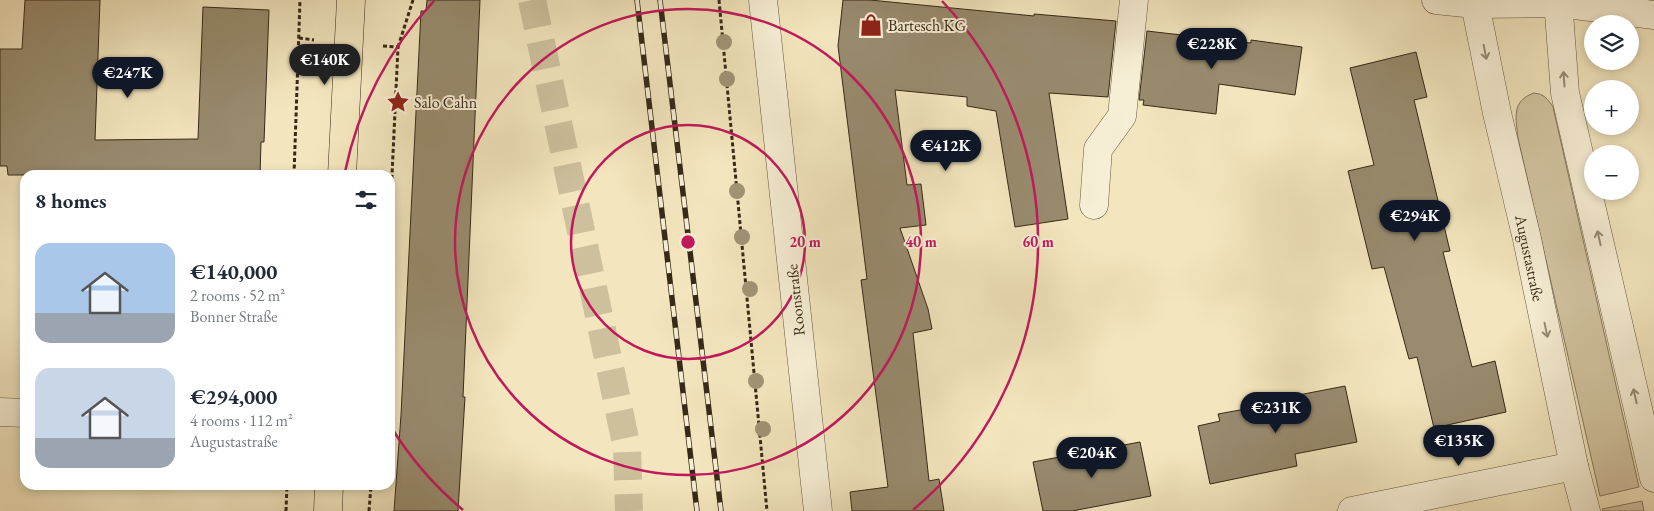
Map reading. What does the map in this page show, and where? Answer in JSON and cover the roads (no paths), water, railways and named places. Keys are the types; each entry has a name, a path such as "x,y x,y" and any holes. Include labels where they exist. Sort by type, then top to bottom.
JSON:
{"main road":[{"path":"342,170 351,0"},
{"path":"328,511 330,490"}],"street":[{"name":"Roonstraße","path":"763,0 818,511"},
{"path":"1094,205 1098,149 1122,116 1134,0"},
{"path":"1436,0 1475,4 1559,2 1654,15"},
{"path":"1559,2 1565,93 1654,478"},
{"name":"Augustastraße","path":"1475,4 1497,113 1527,239 1574,466 1586,511"},
{"path":"0,412 20,413"},
{"path":"1352,511 1574,466"}],"tunnel":[{"path":"532,0 627,448 629,511"}],"railway":[{"path":"637,0 697,511"},
{"path":"660,0 721,511"}],"place":[{"name":"Bartesch KG","path":"871,25"},
{"name":"Salo Cahn","path":"398,102"}]}
